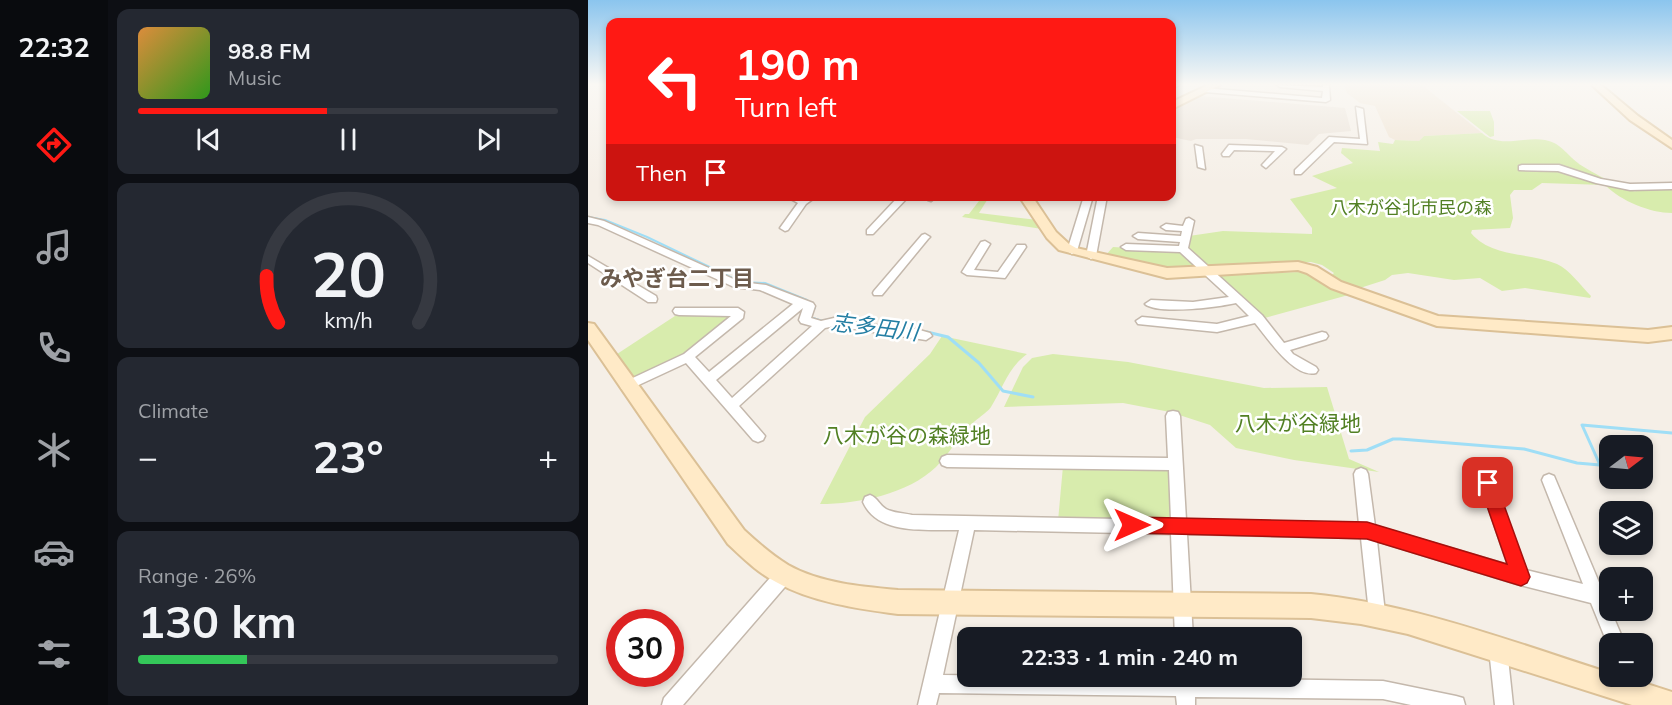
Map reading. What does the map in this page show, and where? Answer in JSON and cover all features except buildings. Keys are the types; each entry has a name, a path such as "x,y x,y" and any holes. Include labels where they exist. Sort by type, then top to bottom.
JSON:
{"street":[{"path":"1298,172 1332,139 1364,142 1360,118"},
{"path":"1634,118 1672,145"},
{"path":"1198,147 1202,167"},
{"path":"1226,154 1232,147 1282,149 1266,165"},
{"path":"1522,168 1559,168 1630,187 1672,186"},
{"path":"870,232 900,201"},
{"path":"1029,201 1056,241 1072,251 1159,272 1306,268 1336,285 1425,317 1450,322 1648,336 1672,333"},
{"path":"1072,251 1087,201"},
{"path":"1091,256 1102,201"},
{"path":"786,228 803,202"},
{"path":"590,222 601,223 738,285 762,287 809,306 805,320 821,325"},
{"path":"1166,227 1186,235 1206,271 1235,300 1258,318 1294,361 1312,370"},
{"path":"1138,236 1186,235"},
{"path":"1126,247 1186,235"},
{"path":"878,293 925,237"},
{"path":"985,244 967,272 1001,276 1021,247"},
{"path":"588,259 652,299"},
{"path":"1151,304 1197,306 1235,300"},
{"path":"708,380 800,304"},
{"path":"627,386 688,357 739,315 738,312 679,311"},
{"path":"1142,321 1217,328 1258,318"},
{"path":"731,406 821,325 834,322 926,336"},
{"path":"588,328 736,537 759,558 784,575 830,591 859,598 898,602 1311,606 1377,613 1599,676"},
{"path":"1281,348 1322,336"},
{"path":"688,357 758,436"},
{"path":"1173,416 1184,627"},
{"path":"947,461 1175,464"},
{"path":"1361,474 1377,613"},
{"path":"1549,480 1612,633"},
{"path":"1488,483 1521,577"},
{"path":"870,502 874,512 882,516 912,522 1367,531 1521,577 1597,596"},
{"path":"927,705 968,524"},
{"path":"670,705 784,575"},
{"path":"1498,649 1504,705"},
{"path":"932,684 1383,690 1456,705"},
{"path":"1635,687 1672,705"}],"shaded area":[{"path":"1176,118 1348,118 1351,131 1319,134 1308,145 1246,139 1196,139 1191,141 1176,138"},
{"path":"1380,118 1463,118 1482,133 1424,136 1419,141 1395,140 1389,137"}],"green space":[{"path":"1466,118 1493,118 1494,136 1490,137"},
{"name":"八木が谷北市民の森","path":"1482,133 1489,138 1504,141 1537,139 1551,141 1582,166 1631,191 1672,188 1672,213 1654,211 1636,205 1605,185 1542,183 1532,190 1514,190 1510,195 1513,218 1510,228 1472,230 1471,233 1489,247 1546,260 1561,266 1591,296 1590,298 1525,288 1502,291 1480,278 1454,280 1408,273 1392,275 1385,280 1360,288 1339,281 1331,276 1334,273 1322,265 1311,262 1172,269 1105,256 1113,247 1179,251 1189,236 1223,231 1312,234 1312,228 1290,199 1337,188 1312,176 1353,163 1341,153 1342,148 1380,151 1378,142 1393,144 1395,140 1419,141 1424,136"},
{"path":"979,201 986,201 979,213 1038,220 1042,229 962,217 969,214"},
{"path":"1303,272 1352,294 1261,319 1218,279 1219,274"},
{"path":"678,314 733,314 735,316 683,357 632,380 614,356"},
{"name":"八木が谷の森緑地","path":"942,336 1027,354 1010,372 989,409 964,431 940,463 925,476 882,496 835,504 820,504 865,417 930,354"},
{"name":"八木が谷緑地","path":"1053,354 1128,362 1264,388 1327,387 1349,459 1379,472 1294,460 1236,448 1210,425 1170,412 1123,403 1004,407 1023,367 1032,358"},
{"path":"1063,466 1172,470 1175,518 1169,521 1058,521"}],"waterway":[{"name":"志多田川","path":"588,217 605,220 647,237 741,282 765,283 807,300 815,308 812,312"},
{"name":"志多田川","path":"809,317 816,319"},
{"name":"志多田川","path":"811,318 821,321 829,320"},
{"name":"志多田川","path":"927,332 948,337 979,363 1003,391 1033,397"},
{"name":"志多田川","path":"1351,451 1367,450 1393,439 1400,439 1524,449 1577,463 1600,465 1582,425 1672,433"}],"district":[{"name":"みやぎ台二丁目","path":"677,278"}],"route":[{"path":"1132,525 1330,528 1367,531 1521,577 1488,483"}]}
